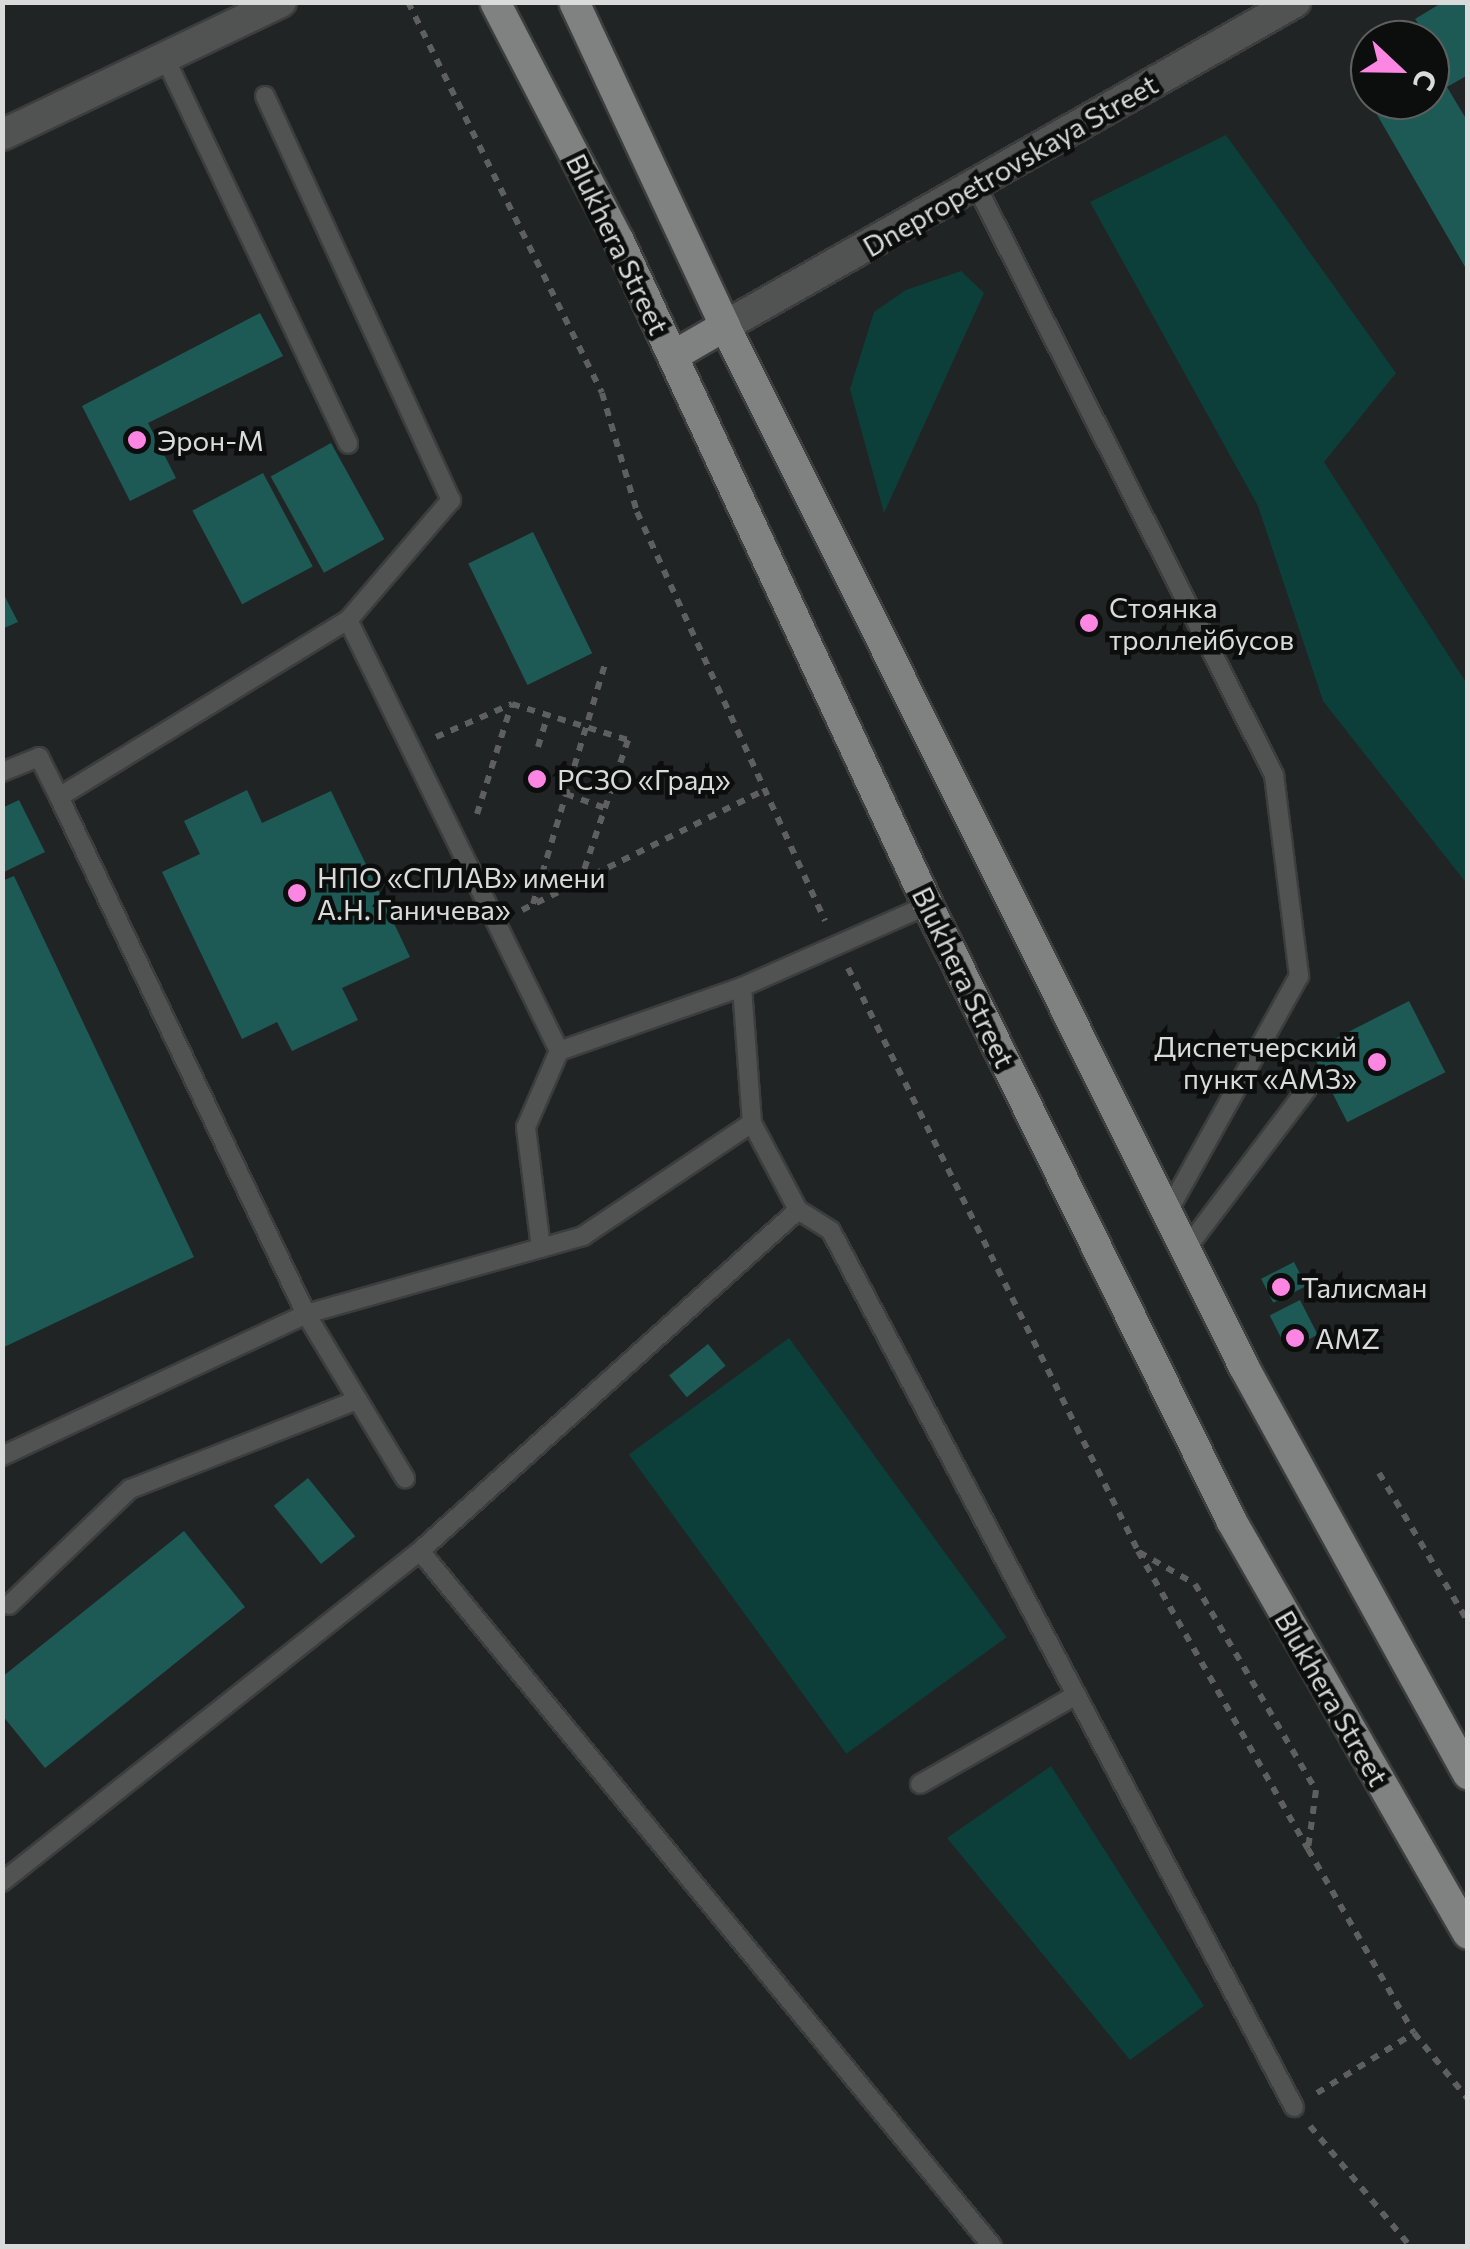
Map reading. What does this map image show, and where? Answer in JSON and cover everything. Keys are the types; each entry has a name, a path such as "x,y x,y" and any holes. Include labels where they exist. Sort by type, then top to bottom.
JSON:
{"main road":[{"name":"Blukhera Street","path":"494,2 673,356 928,905 1230,1520 1468,1934"},
{"path":"574,2 725,326 1166,1214 1252,1383 1468,1774"},
{"path":"673,356 725,326"}],"street":[{"path":"2,135 281,2"},
{"name":"Dnepropetrovskaya Street","path":"725,326 977,186 1294,2"}],"lane":[{"path":"165,58 348,444"},
{"path":"58,797 348,620 451,500 265,96"},
{"path":"977,186 1274,775 1299,976 1166,1214"},
{"path":"348,620 558,1051"},
{"path":"2,772 40,757 306,1314 405,1478"},
{"path":"541,1248 526,1128 558,1051 742,987 928,905"},
{"path":"742,987 752,1123 798,1210 831,1231 1294,2106"},
{"path":"1186,1249 1306,1089"},
{"path":"2,1456 306,1314 582,1236 752,1123"},
{"path":"2,1882 420,1551 798,1210"},
{"path":"9,1605 130,1489 356,1401"},
{"path":"420,1551 992,2246"},
{"path":"920,1784 1076,1694"}],"path":[{"path":"532,905 605,664"},
{"path":"477,814 512,704"},
{"path":"411,748 512,704 628,740 580,882"},
{"path":"538,748 548,716"},
{"path":"493,924 762,791"},
{"path":"566,794 605,808"},
{"path":"1379,1473 1468,1622"},
{"path":"1138,1551 1195,1584 1316,1790 1308,1848 1414,2033 1468,2099"},
{"path":"1410,2246 1294,2106 1414,2033"}],"green space":[{"path":"1226,135 1396,373 1324,462 1467,684 1467,884 1323,701 1258,506 1090,202"},
{"path":"961,271 984,293 884,513 850,389 874,312 906,290"},
{"path":"789,1338 1006,1637 846,1754 629,1454"},
{"path":"1051,1766 1204,2006 1130,2060 947,1838"}],"building":[{"path":"1443,2 1468,2 1468,75 1450,85 1450,20 1415,19"},
{"path":"1450,92 1468,122 1468,272 1380,120 1450,120"},
{"path":"260,313 283,356 148,423 176,478 130,501 82,406"},
{"path":"331,443 384,539 324,573 271,476"},
{"path":"263,473 313,567 242,604 192,511"},
{"path":"533,532 592,653 527,685 468,564"},
{"path":"2,591 18,622 2,629"},
{"path":"247,790 262,823 331,791 410,957 342,988 358,1020 292,1051 277,1022 242,1039 162,872 200,854 184,821"},
{"path":"19,800 45,852 2,873 2,808"},
{"path":"14,876 194,1257 2,1348 2,881"},
{"name":"Диспетчерский пункт «АМЗ»","path":"1409,1001 1445,1072 1347,1122 1311,1051"},
{"path":"1294,1262 1306,1286 1273,1303 1261,1279"},
{"path":"1300,1300 1318,1335 1287,1350 1270,1315"},
{"path":"708,1344 726,1366 687,1397 669,1375"},
{"path":"308,1478 355,1536 321,1564 274,1506"},
{"path":"184,1531 245,1607 45,1768 2,1715 2,1677"}],"place":[{"name":"Эрон-М","path":"137,440"},
{"name":"Стоянка троллейбусов","path":"1089,623"},
{"name":"РСЗО «Град»","path":"537,779"},
{"name":"НПО «СПЛАВ» имени А.Н. Ганичева»","path":"297,893"},
{"name":"Диспетчерский пункт «АМЗ»","path":"1377,1062"},
{"name":"Талисман","path":"1281,1287"},
{"name":"AMZ","path":"1295,1338"}]}
